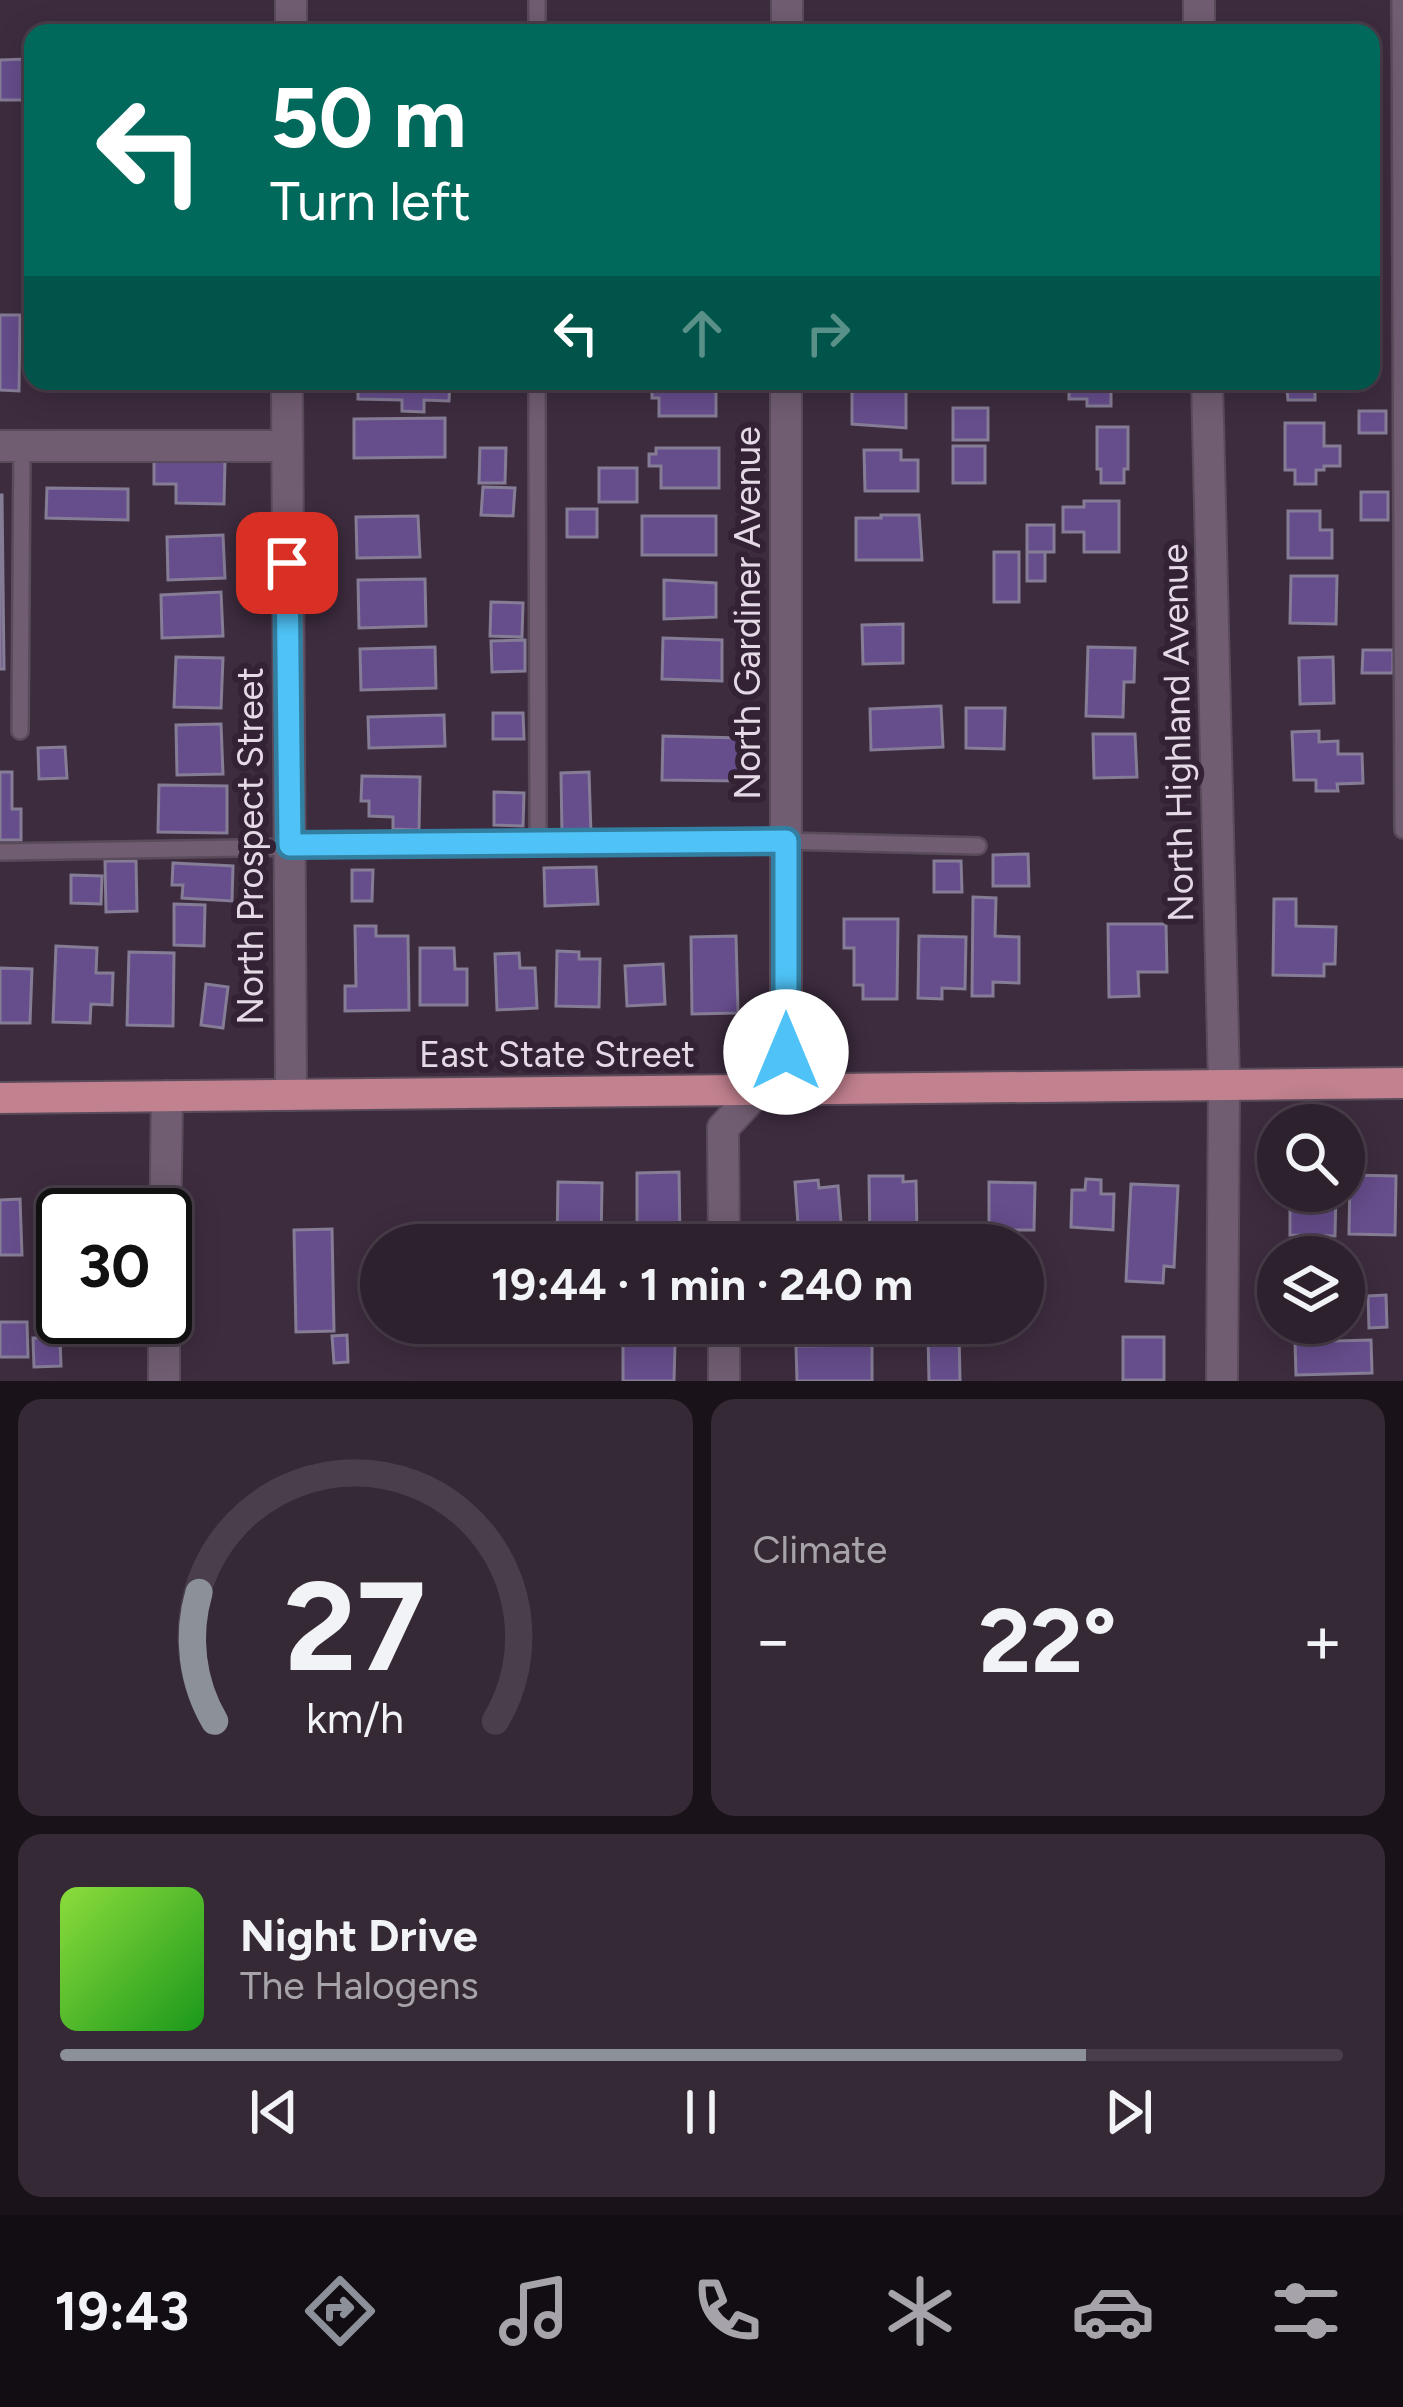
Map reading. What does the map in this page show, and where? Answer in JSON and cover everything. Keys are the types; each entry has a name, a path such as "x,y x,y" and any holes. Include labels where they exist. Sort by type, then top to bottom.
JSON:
{"main road":[{"name":"East State Street","path":"0,1098 1403,1083"}],"street":[{"name":"North Prospect Street","path":"287,390 291,1095"},
{"name":"North Gardiner Avenue","path":"755,1092 786,1060 787,390"},
{"name":"North Highland Avenue","path":"1208,390 1225,1083 1222,1381"},
{"path":"11,446 286,446"},
{"path":"724,1224 724,1128 755,1092"},
{"path":"165,1188 166,1096"},
{"path":"164,1344 164,1381"},
{"path":"724,1344 724,1381"}],"lane":[{"path":"1400,0 1403,830"},
{"path":"537,390 538,844"},
{"path":"11,446 20,731"},
{"path":"0,852 786,841 978,846"}],"building":[{"path":"24,59 24,100 0,100 0,60"},
{"path":"0,315 20,315 19,391 0,390"},
{"path":"358,390 450,390 449,401 424,400 424,412 402,411 402,400 358,399"},
{"path":"652,390 716,390 716,416 659,416 659,398 652,398"},
{"path":"852,390 906,390 906,428 852,424"},
{"path":"1069,390 1111,390 1111,406 1087,406 1087,399 1069,399"},
{"path":"1287,390 1315,390 1315,400 1288,400"},
{"path":"953,408 988,408 988,440 953,440"},
{"path":"1359,411 1386,411 1386,433 1359,433"},
{"path":"445,418 445,457 354,458 354,419"},
{"path":"1285,423 1324,423 1324,446 1340,446 1340,466 1316,470 1316,484 1295,484 1295,470 1285,470"},
{"path":"1097,427 1128,427 1124,483 1101,483"},
{"path":"953,446 985,446 985,483 953,483"},
{"path":"480,448 506,448 505,483 479,483"},
{"path":"656,448 719,448 719,488 661,488 661,466 649,466 649,454 656,454"},
{"path":"864,450 901,450 901,460 918,460 918,491 865,491"},
{"path":"154,459 225,461 224,504 176,503 176,484 154,484"},
{"path":"599,468 637,468 637,502 599,502"},
{"path":"483,487 515,488 513,516 481,515"},
{"path":"47,488 128,489 128,520 46,518"},
{"path":"1361,492 1388,492 1388,520 1361,520"},
{"path":"2,495 4,669 0,669"},
{"path":"1084,501 1119,501 1119,552 1084,552 1084,532 1063,532 1063,507 1084,507"},
{"path":"567,509 597,509 597,537 567,537"},
{"path":"1288,511 1320,511 1320,530 1332,530 1332,558 1288,558"},
{"path":"919,515 922,560 856,560 856,518"},
{"path":"418,516 420,557 357,558 356,517"},
{"path":"642,516 716,516 716,555 642,555"},
{"path":"1027,525 1054,525 1054,552 1027,552"},
{"path":"223,535 225,578 168,580 167,537"},
{"path":"994,552 1019,552 1019,602 994,602"},
{"path":"1027,552 1045,552 1045,581 1027,581"},
{"path":"1291,576 1337,576 1336,624 1290,623"},
{"path":"425,579 426,626 359,628 358,580"},
{"path":"664,580 716,583 716,617 664,619"},
{"path":"221,592 223,636 162,638 161,595"},
{"path":"491,602 523,603 522,637 490,636"},
{"path":"903,624 903,663 863,664 862,625"},
{"path":"663,638 722,640 722,681 662,679"},
{"path":"525,640 525,671 492,672 491,641"},
{"path":"435,647 436,688 361,690 360,649"},
{"path":"1088,647 1135,648 1134,682 1124,682 1123,717 1086,716"},
{"path":"1363,650 1393,650 1393,673 1362,673"},
{"path":"176,657 223,658 221,708 174,707"},
{"path":"1333,657 1334,703 1300,704 1299,658"},
{"path":"941,706 943,747 871,750 870,709"},
{"path":"966,708 1005,708 1004,749 966,748"},
{"path":"493,713 523,713 524,739 493,739"},
{"path":"444,715 445,746 369,748 368,717"},
{"path":"221,724 223,774 177,775 176,725"},
{"path":"1319,731 1319,742 1338,741 1338,754 1362,754 1363,783 1337,784 1338,791 1316,791 1316,780 1294,780 1292,732"},
{"path":"1093,734 1135,734 1137,777 1094,778"},
{"path":"663,736 740,738 739,781 662,780"},
{"path":"65,747 67,778 39,779 38,748"},
{"path":"0,772 12,772 12,809 21,809 21,840 0,840"},
{"path":"589,772 591,834 562,835 561,773"},
{"path":"362,776 420,777 419,830 393,829 393,817 369,816 369,801 361,801"},
{"path":"159,785 227,786 227,833 158,832"},
{"path":"494,792 524,793 523,826 494,825"},
{"path":"1028,854 1029,886 993,886 993,855"},
{"path":"105,861 136,861 137,911 106,912"},
{"path":"934,861 961,861 962,892 934,892"},
{"path":"173,863 233,866 232,901 182,898 183,885 172,885"},
{"path":"596,867 598,904 545,906 544,868"},
{"path":"352,870 373,870 372,901 352,901"},
{"path":"71,875 102,876 101,904 71,903"},
{"path":"973,897 996,898 995,936 1019,937 1019,983 993,982 993,996 972,996"},
{"path":"1274,899 1296,899 1296,926 1336,927 1335,964 1324,964 1324,976 1273,975"},
{"path":"174,904 205,905 204,946 174,945"},
{"path":"844,919 898,919 897,999 863,999 863,985 854,985 854,948 844,948"},
{"path":"1108,924 1166,924 1167,972 1138,972 1139,996 1109,997"},
{"path":"355,926 376,926 376,936 408,936 409,1010 345,1011 345,986 356,986"},
{"path":"736,936 738,1013 692,1014 691,937"},
{"path":"919,936 966,937 965,989 942,988 942,999 918,998"},
{"path":"56,946 97,948 96,973 113,973 112,1005 91,1004 90,1023 53,1022"},
{"path":"420,948 454,948 455,969 467,969 467,1005 420,1005"},
{"path":"557,951 579,952 579,959 600,959 599,1007 556,1006"},
{"path":"129,952 174,953 173,1026 127,1025"},
{"path":"519,953 520,968 535,968 537,1008 497,1010 495,954"},
{"path":"663,964 665,1004 627,1006 625,966"},
{"path":"0,968 32,969 30,1023 0,1023"},
{"path":"206,984 228,987 223,1028 201,1025"},
{"path":"679,1172 680,1224 637,1224 637,1173"},
{"path":"1365,1175 1396,1176 1395,1235 1349,1234 1349,1212 1365,1212"},
{"path":"869,1176 916,1181 917,1224 870,1224"},
{"path":"1086,1179 1101,1180 1101,1194 1114,1194 1113,1230 1071,1227 1072,1190 1085,1190"},
{"path":"818,1180 819,1188 838,1186 841,1224 798,1224 795,1182"},
{"path":"558,1182 602,1183 601,1224 557,1224"},
{"path":"989,1182 1035,1183 1034,1224 989,1224"},
{"path":"1131,1184 1178,1186 1174,1267 1164,1266 1163,1283 1126,1281"},
{"path":"20,1199 22,1255 0,1255 0,1200"},
{"path":"1290,1212 1336,1212 1335,1236 1290,1235"},
{"path":"332,1229 334,1331 296,1332 294,1230"},
{"path":"1386,1295 1387,1327 1369,1328 1368,1296"},
{"path":"0,1322 27,1322 28,1357 0,1357"},
{"path":"347,1335 348,1362 334,1363 332,1336"},
{"path":"1123,1337 1164,1337 1164,1380 1123,1380"},
{"path":"33,1338 36,1344 60,1344 61,1366 34,1367"},
{"path":"1371,1340 1372,1373 1296,1375 1295,1344 1365,1344"},
{"path":"623,1344 675,1344 674,1381 623,1381"},
{"path":"928,1344 959,1344 960,1381 929,1381"},
{"path":"872,1345 872,1381 797,1381 796,1346"}],"route":[{"path":"287,563 290,845 786,841 786,1052"}]}
